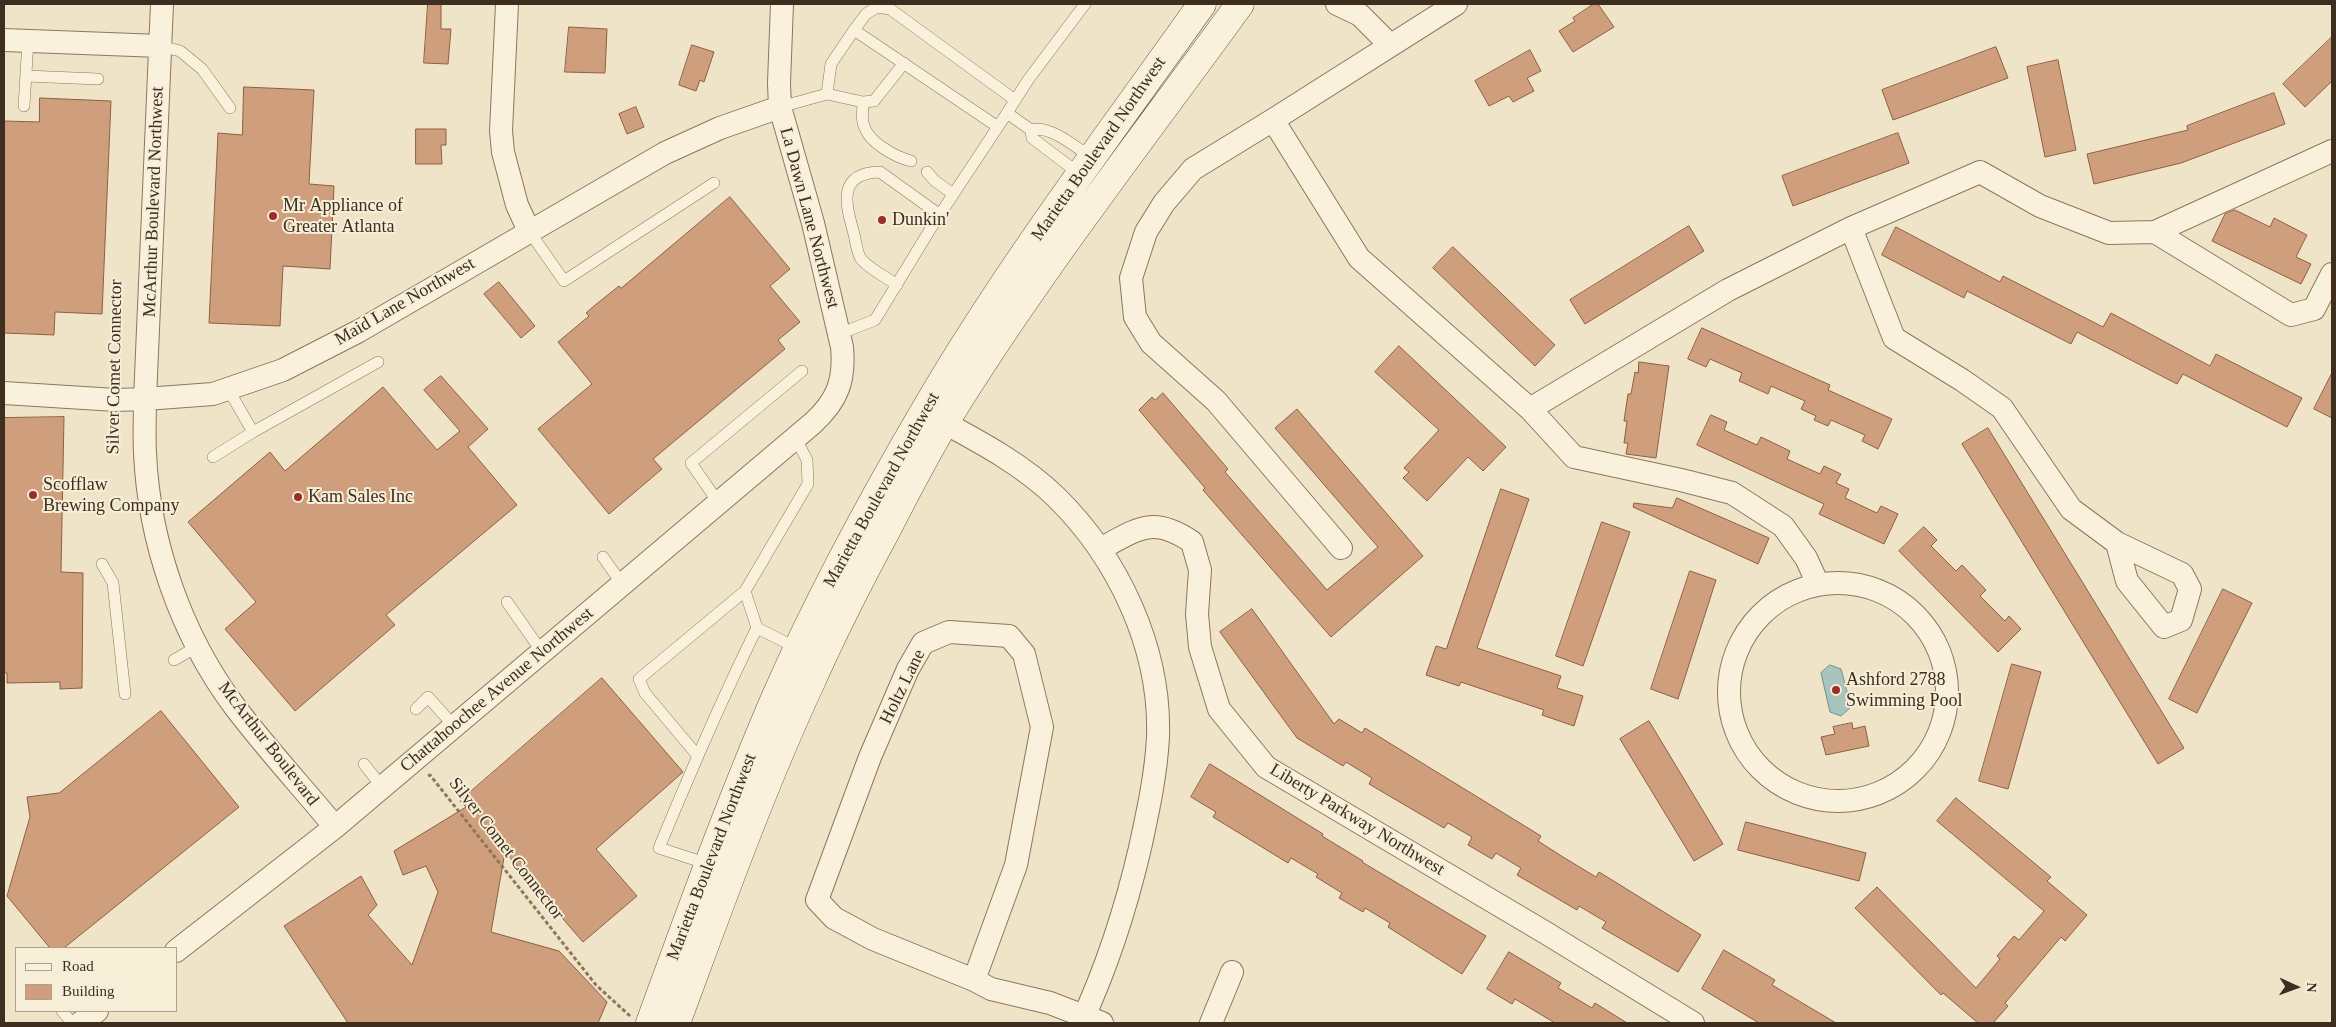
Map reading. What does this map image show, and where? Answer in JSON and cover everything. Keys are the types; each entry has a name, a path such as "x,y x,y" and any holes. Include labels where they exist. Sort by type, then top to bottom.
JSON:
{"main road":[{"name":"Marietta Boulevard Northwest","path":"642,1022 708,864 742,776 825,593 934,417 960,352 1016,267 1202,4"},
{"path":"676,1023 730,877 809,686 934,417 1057,256 1240,4"}],"street":[{"name":"McArthur Boulevard Northwest","path":"145,399 162,4"},
{"path":"507,4 501,131 503,152 517,205 529,230"},
{"name":"La Dawn Lane Northwest","path":"782,4 778,83 780,107 813,223 839,334 844,368 836,397 813,423"},
{"path":"1337,4 1360,15 1390,45"},
{"path":"1340,548 1216,401 1151,343 1135,317 1131,278 1146,232 1164,203 1193,169 1456,4"},
{"path":"4,40 160,46"},
{"name":"Maid Lane Northwest","path":"4,393 116,400 213,394 283,370 359,331 529,230 665,153 720,128 780,107"},
{"path":"1273,120 1359,258 1530,409 1574,457 1732,493 1783,526 1806,558 1818,584"},
{"path":"1530,409 1728,290 1851,228 1980,172 2040,206 2108,233 2155,232 2332,151"},
{"path":"1851,228 1894,338 1962,380 2002,408 2071,509 2117,543"},
{"path":"2155,232 2291,315 2314,309 2332,274"},
{"name":"McArthur Boulevard","path":"145,399 145,453 151,509 164,564 183,616 208,666 234,707 335,827"},
{"path":"934,417 1006,458 1034,478 1073,516 1100,549 1132,609 1144,641 1152,674 1158,736 1152,793 1130,891 1098,986 1090,1021"},
{"name":"Chattahoochee Avenue Northwest","path":"178,949 335,827 813,423"},
{"name":"Liberty Parkway Northwest","path":"1100,549 1149,526 1173,529 1192,542 1200,570 1198,614 1200,647 1219,709 1266,767 1546,933 1693,1023"},
{"path":"1840,582 1862,584 1882,591 1902,602 1932,634 1941,654 1946,676 1947,698 1944,719 1936,740 1925,759 1910,775 1892,787 1872,796 1851,801 1830,801 1809,797 1790,790 1772,779 1757,765 1744,748 1730,708 1729,687 1732,666 1739,646 1749,628 1763,612 1779,599 1798,590 1818,584 1840,582"},
{"name":"Holtz Lane","path":"974,980 1016,865 1042,727 1024,654 1009,636 949,632 923,643 908,669 870,757 817,900 834,918 873,939 974,980 991,989 1050,1003 1090,1021"},
{"path":"1211,1023 1232,972"},
{"path":"80,1023 96,1012"}],"lane":[{"path":"839,334 875,320 953,194 1015,100 1085,4"},
{"path":"828,94 831,64 866,14 878,7 890,9 1015,100"},
{"path":"854,30 998,127"},
{"path":"24,106 28,41"},
{"path":"160,46 180,50 202,68 230,108"},
{"path":"780,107 828,94 863,102 874,101 904,64"},
{"path":"26,76 98,79"},
{"path":"863,102 864,127 872,138 908,165"},
{"path":"1007,113 1031,130 1032,138 1087,167"},
{"path":"1031,130 1040,128 1050,132 1087,167"},
{"path":"897,285 861,259 847,208 846,194 850,184 868,172 880,172 940,215"},
{"path":"927,177 953,194"},
{"path":"529,230 564,281 714,183"},
{"path":"213,457 253,432 378,362"},
{"path":"718,502 692,463 802,371"},
{"path":"228,389 253,432"},
{"path":"697,754 645,693 640,679 745,591 808,484 807,460 796,438"},
{"path":"604,557 622,584"},
{"path":"102,564 113,583 125,694"},
{"path":"708,864 659,848 697,754 727,687 757,628 745,591"},
{"path":"506,602 542,652"},
{"path":"757,628 799,649"},
{"path":"174,660 198,646"},
{"path":"416,709 428,697 454,726"},
{"path":"364,764 382,787"},
{"path":"63,1012 72,1023"}],"path":[{"name":"Silver Comet Connector","path":"422,781 430,774 596,985 642,1022"}],"water":[{"name":"Ashford 2788 Swimming Pool","path":"1830,665 1841,669 1851,707 1841,716 1830,712 1821,673"}],"building":[{"path":"428,4 441,4 441,29 451,29 448,64 424,63"},
{"path":"1594,4 1598,4 1614,27 1573,52 1559,31 1575,21 1573,18"},
{"path":"569,27 607,29 605,73 565,72"},
{"path":"2332,37 2332,81 2305,107 2283,84"},
{"path":"692,45 714,52 704,82 700,80 696,91 679,85"},
{"path":"1996,47 2008,78 1893,120 1882,90"},
{"path":"1530,50 1541,71 1527,78 1534,91 1513,102 1509,96 1489,106 1475,81"},
{"path":"2058,60 2076,150 2045,157 2027,67"},
{"name":"Mr Appliance of Greater Atlanta","path":"244,87 314,90 309,184 334,186 330,269 283,266 280,326 209,323 218,133 242,135"},
{"path":"2274,93 2285,124 2181,163 2094,184 2087,154 2188,130 2187,126"},
{"path":"40,98 111,101 102,314 55,312 54,335 4,333 4,121 39,122"},
{"path":"636,107 644,127 627,134 619,114"},
{"path":"416,129 446,129 446,145 441,145 442,164 416,164"},
{"path":"1898,133 1909,163 1793,206 1782,176"},
{"path":"730,197 790,269 770,286 800,322 778,340 785,349 653,459 662,469 609,514 538,429 592,384 558,342 589,316 586,313 594,306 619,286 621,288"},
{"path":"2235,210 2270,227 2274,218 2307,235 2296,257 2311,264 2301,284 2212,241 2225,214"},
{"path":"1689,226 1704,251 1585,324 1570,300"},
{"path":"1896,227 2000,282 2003,276 2103,327 2111,313 2210,366 2216,354 2302,398 2287,427 2183,374 2177,384 2077,332 2071,344 1967,291 1964,298 1882,255"},
{"path":"1453,247 1555,345 1535,366 1433,268"},
{"path":"499,282 535,326 521,338 484,294"},
{"path":"1702,328 1830,385 1828,390 1892,419 1878,449 1862,441 1865,435 1831,420 1828,426 1814,420 1816,416 1801,409 1805,401 1771,386 1768,394 1739,381 1742,373 1710,359 1706,367 1688,359"},
{"path":"1399,346 1506,447 1483,471 1468,457 1427,501 1403,478 1409,472 1404,468 1439,430 1375,372"},
{"path":"1639,362 1669,366 1656,458 1626,454 1628,443 1624,443 1627,421 1624,421 1628,394 1631,394 1635,372 1638,373"},
{"path":"2332,373 2332,418 2314,409"},
{"path":"441,376 488,429 468,447 517,505 386,615 395,625 295,711 225,629 256,602 188,522 270,452 285,471 383,387 437,450 460,431 424,390"},
{"path":"1163,393 1228,469 1225,472 1327,590 1378,547 1275,428 1297,409 1423,556 1331,637 1203,490 1205,488 1139,410 1152,397 1155,400"},
{"path":"1711,415 1727,422 1724,430 1757,445 1761,437 1790,451 1787,459 1820,474 1824,466 1841,474 1836,483 1849,489 1845,498 1877,513 1881,506 1898,514 1884,544 1819,514 1824,504 1697,445"},
{"name":"Scofflaw Brewing Company","path":"64,417 61,572 83,573 82,688 60,689 60,682 7,683 7,673 4,673 4,418"},
{"path":"1988,428 2184,748 2158,764 1962,444"},
{"path":"1501,489 1529,499 1477,648 1561,676 1557,688 1583,696 1574,726 1542,715 1544,710 1461,682 1459,686 1426,675 1436,646 1446,649"},
{"path":"1677,498 1769,538 1758,564 1633,507 1634,503 1672,508"},
{"path":"1602,522 1630,532 1583,666 1556,656"},
{"path":"1924,527 1937,540 1931,546 1956,571 1962,565 1986,590 1980,596 2005,621 2009,616 2021,629 1998,652 1899,551"},
{"path":"1690,571 1716,580 1678,699 1651,689"},
{"path":"2223,589 2252,603 2197,713 2169,699"},
{"path":"1252,609 1334,724 1339,719 1362,733 1365,728 1541,836 1538,841 1563,857 1596,877 1599,872 1701,935 1678,972 1602,928 1606,922 1579,906 1577,910 1517,875 1521,868 1496,853 1492,859 1468,845 1472,837 1448,823 1444,828 1369,784 1372,778 1346,762 1343,766 1297,738 1220,632"},
{"path":"2012,664 2041,672 2008,789 1979,781"},
{"path":"602,678 683,772 596,849 637,896 583,942 505,852 491,932 559,951 607,1002 598,1023 348,1023 284,926 361,876 377,905 368,915 412,965 438,892 426,866 403,875 394,851 466,807 460,801"},
{"path":"161,711 239,807 65,947 49,947 7,896 30,817 27,797 59,793"},
{"path":"1649,721 1723,844 1694,861 1620,739"},
{"path":"1852,723 1853,729 1865,726 1869,746 1826,755 1821,737 1835,734 1833,727"},
{"path":"1210,764 1323,834 1322,836 1362,862 1486,936 1462,974 1388,927 1390,923 1365,908 1363,912 1339,898 1342,893 1316,877 1318,874 1291,858 1288,863 1213,817 1216,812 1191,797"},
{"path":"1956,798 2051,877 2047,881 2087,915 2065,941 2061,937 2005,1003 2008,1006 1993,1023 1978,1023 1943,993 1941,995 1855,908 1877,887 1976,988 2000,959 1997,956 2014,936 2019,940 2044,911 1937,821"},
{"path":"1746,822 1866,853 1859,881 1738,850"},
{"path":"1724,950 1775,980 1772,985 1836,1023 1759,1023 1702,989"},
{"path":"1509,952 1561,983 1558,988 1592,1008 1595,1003 1627,1023 1555,1023 1515,999 1512,1004 1487,989"}],"place":[{"name":"Mr Appliance of Greater Atlanta","path":"273,216"},
{"name":"Dunkin'","path":"882,220"},
{"name":"Scofflaw Brewing Company","path":"33,495"},
{"name":"Kam Sales Inc","path":"298,497"},
{"name":"Ashford 2788 Swimming Pool","path":"1836,690"}]}
